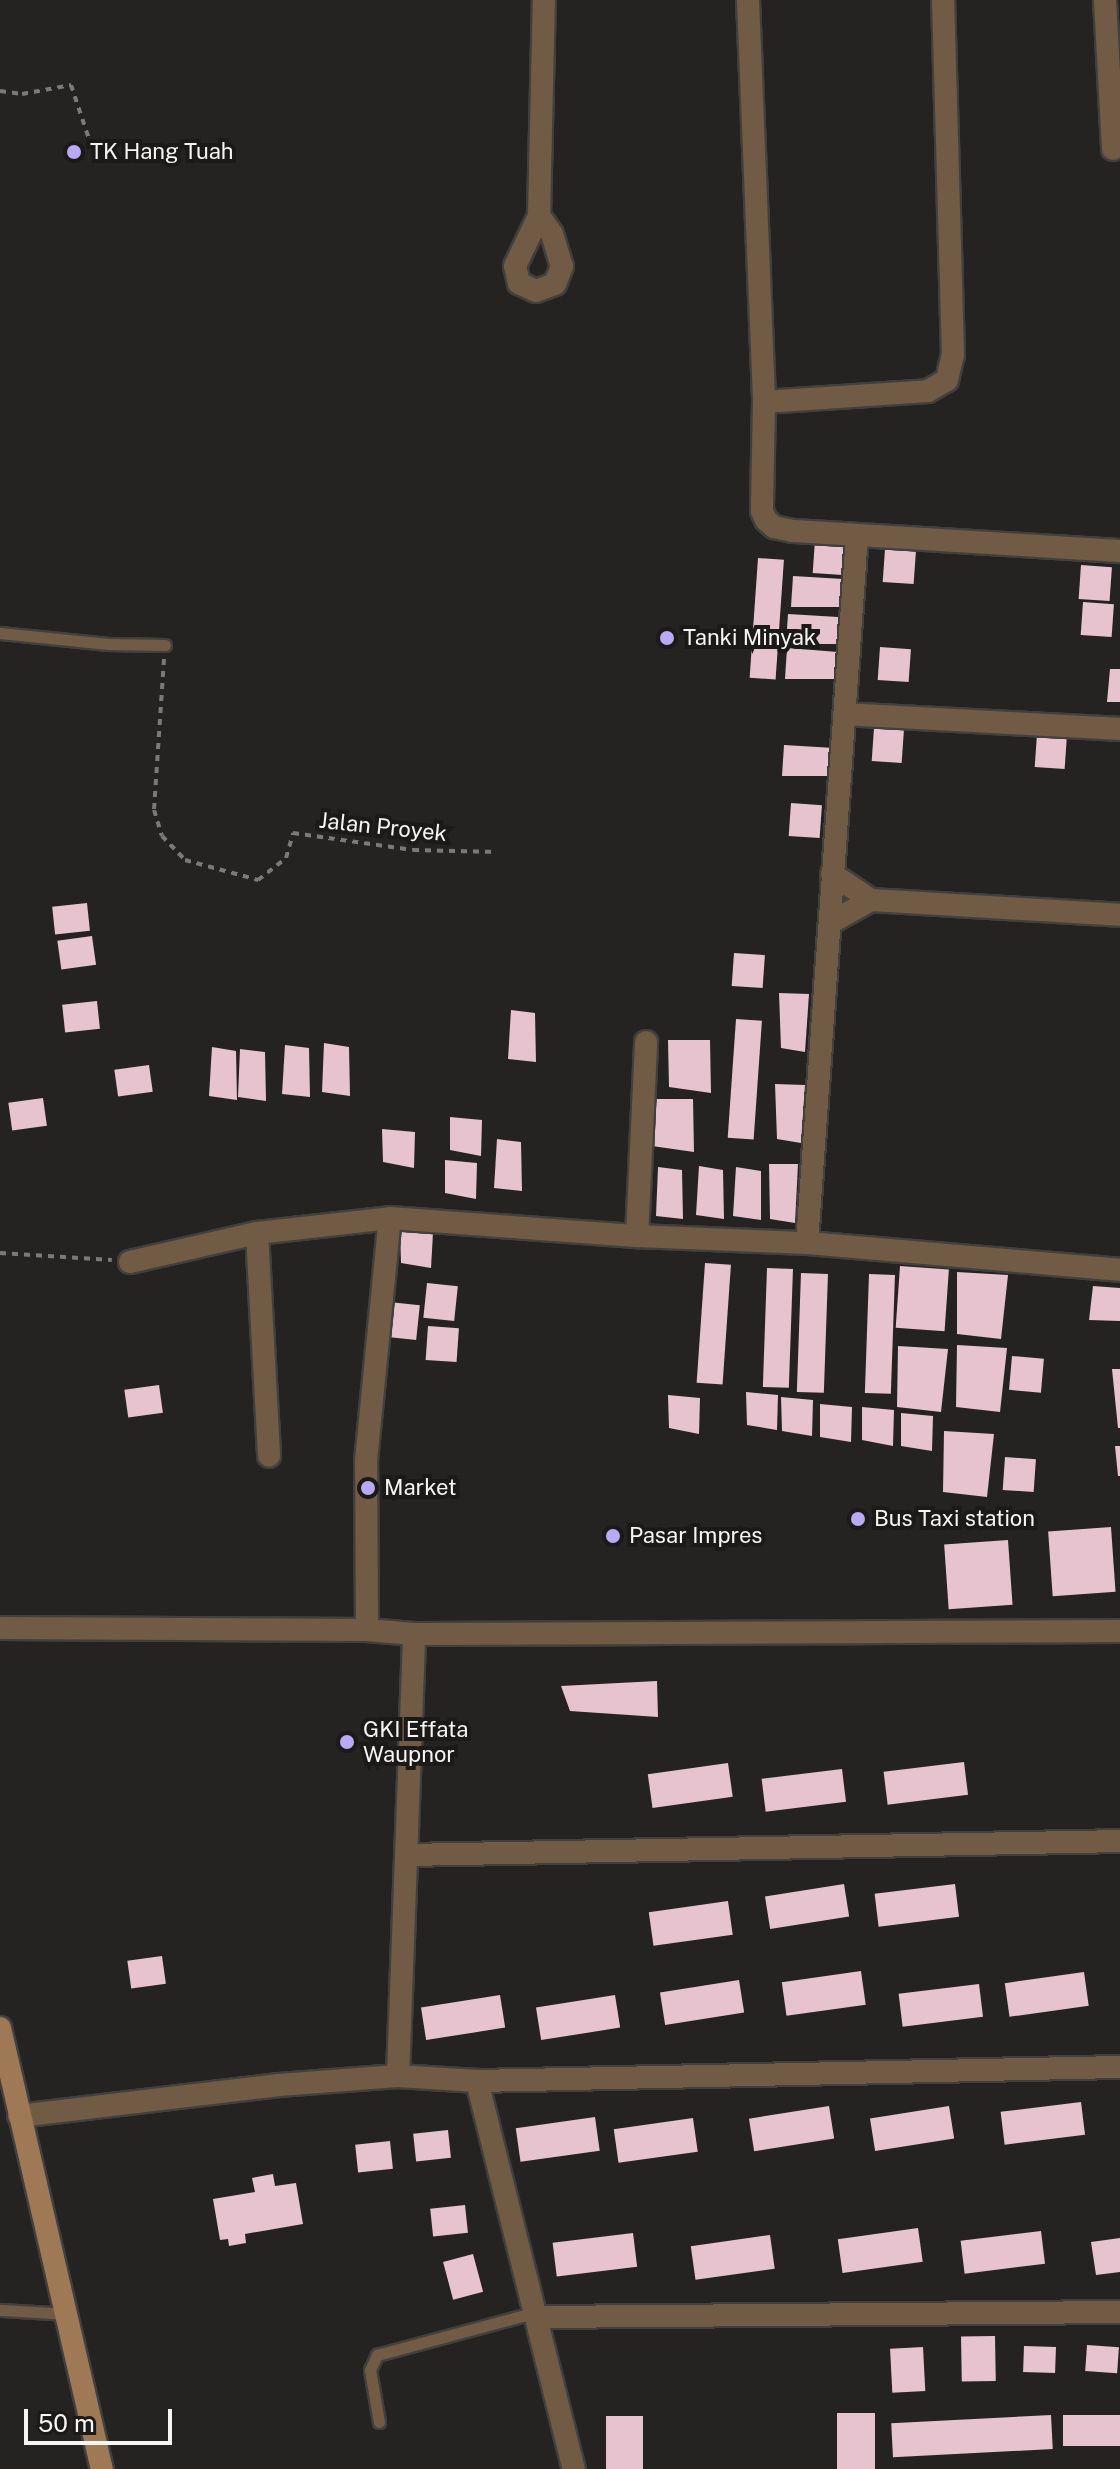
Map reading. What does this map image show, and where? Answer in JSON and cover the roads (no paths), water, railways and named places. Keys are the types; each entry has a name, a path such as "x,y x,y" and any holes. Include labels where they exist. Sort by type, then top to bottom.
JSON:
{"main road":[{"path":"0,2028 102,2469"}],"street":[{"path":"539,216 544,0"},
{"path":"748,0 764,402 762,511 766,520 774,527 793,531 1120,551"},
{"path":"764,402 928,391 947,380 953,355 943,0"},
{"path":"1105,0 1113,149"},
{"path":"807,1243 857,535"},
{"path":"845,714 1120,729"},
{"path":"832,874 871,900 1120,915"},
{"path":"830,923 871,900"},
{"path":"637,1236 646,1042"},
{"path":"130,1262 257,1233 390,1218 637,1236 807,1243 1120,1270"},
{"path":"367,1630 366,1461 390,1218"},
{"path":"257,1233 269,1456"},
{"path":"0,1628 367,1630 414,1634 1120,1631"},
{"path":"398,2076 414,1634"},
{"path":"407,1855 1120,1841"},
{"path":"19,2116 279,2085 398,2076 477,2081 1120,2067"},
{"path":"477,2081 574,2469"},
{"path":"537,2314 1120,2312"}],"lane":[{"path":"0,633 108,644 165,645"},
{"path":"0,2310 67,2315"},
{"path":"379,2422 370,2370 377,2355 537,2314"}],"place":[{"name":"TK Hang Tuah","path":"74,152"},
{"name":"Tanki Minyak","path":"667,638"},
{"name":"Market","path":"368,1488"},
{"name":"Bus Taxi station","path":"858,1519"},
{"name":"Pasar Impres","path":"613,1536"},
{"name":"GKI Effata Waupnor","path":"347,1742"}]}
